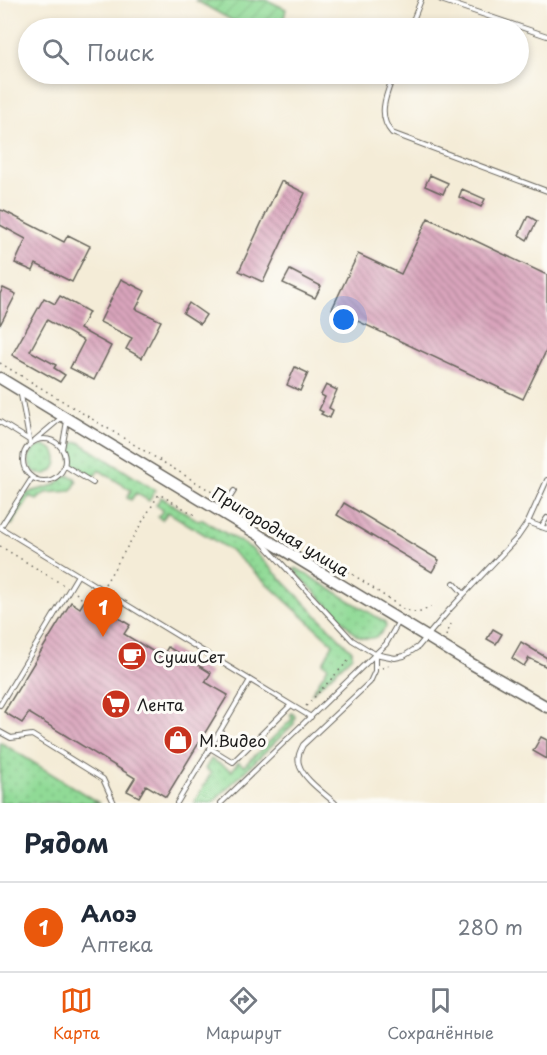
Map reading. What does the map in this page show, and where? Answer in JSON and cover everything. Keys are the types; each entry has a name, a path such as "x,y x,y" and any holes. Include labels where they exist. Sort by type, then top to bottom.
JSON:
{"street":[{"name":"Пригородная улица","path":"0,378 427,637 547,707"}],"lane":[{"path":"415,18 421,0"},
{"path":"441,0 494,18"},
{"path":"529,30 547,36"},
{"path":"391,84 383,109 387,128 392,133 547,191"},
{"path":"21,391 29,442"},
{"path":"65,418 62,449 65,460 62,471 54,479 42,482 32,478 24,468 23,455 29,442 65,418"},
{"path":"0,422 29,442 41,439 54,442 62,449"},
{"path":"63,465 93,483"},
{"path":"32,478 0,528 311,717"},
{"path":"254,532 352,640 375,654 387,657 405,656 418,647 464,594 501,557 528,522 547,480"},
{"path":"220,511 234,491"},
{"path":"541,527 547,518"},
{"path":"528,522 547,529"},
{"path":"0,705 78,575"},
{"path":"454,583 464,594"},
{"path":"221,803 386,644 399,620"},
{"path":"334,803 305,774 299,765 298,757 303,745 370,682 375,671 375,654"},
{"path":"177,803 250,680"},
{"path":"210,748 233,762 291,705"},
{"path":"0,732 12,738 32,735 93,772 103,779 114,803"}],"path":[{"path":"0,363 303,549 339,565 405,610 422,612 431,607"},
{"path":"93,602 159,494 197,516"},
{"path":"0,546 70,589 84,601"},
{"path":"301,711 349,660"}],"green space":[{"path":"195,0 267,0 286,9 284,18 228,18"},
{"path":"79,442 155,490 149,501 136,493 131,500 127,498 131,490 99,470 94,477 78,468 72,461 71,450 73,443"},
{"path":"43,446 53,450 57,460 53,470 43,474 33,470 29,460 33,450"},
{"path":"69,475 77,482 71,491 45,493 37,500 30,496 12,525 7,523 27,493 55,485"},
{"path":"161,497 199,521 201,519 251,548 352,651 352,656 311,694 328,667 323,663 333,644 230,550 168,512 162,520 158,517 163,510 156,505"},
{"path":"296,568 385,622 386,627 373,638 357,636 294,570"},
{"path":"292,713 295,716 294,724 212,803 194,803 211,773 205,769 211,759 232,771 238,762 244,766 292,719 290,715"},
{"path":"0,742 99,803 0,803"}],"building":[{"path":"430,175 448,183 443,194 425,186"},
{"path":"281,181 305,193 263,282 239,271"},
{"path":"462,189 485,199 481,207 459,197"},
{"path":"0,210 64,242 68,235 90,246 72,282 36,264 33,271 15,263 26,239 0,225"},
{"path":"528,216 537,221 527,240 519,235"},
{"path":"428,218 547,275 547,349 523,399 332,309 358,254 401,274"},
{"path":"290,270 321,286 315,298 283,283"},
{"path":"121,279 145,291 136,309 161,321 142,358 126,349 132,338 100,322"},
{"path":"3,288 16,294 0,325 0,294"},
{"path":"60,296 89,312 80,329 111,346 94,380 70,368 84,341 47,320 30,351 56,365 54,368 65,375 60,382 12,355 44,298 55,304"},
{"path":"189,303 206,315 200,324 183,313"},
{"path":"295,367 308,373 300,391 287,385"},
{"path":"326,385 337,390 329,408 333,410 330,418 321,414 323,412 319,410 325,397 321,395"},
{"path":"344,503 439,560 432,572 337,515"},
{"name":"Лента","path":"86,598 130,625 124,634 162,657 168,647 211,673 205,682 228,695 166,797 146,785 139,797 127,791 135,778 29,713 22,723 4,712 71,602 80,608"},
{"path":"493,629 502,634 496,644 487,639"},
{"path":"521,642 547,658 547,667 529,658 524,666 512,658"},
{"path":"541,737 547,740 547,759 533,751"}],"place":[{"name":"Алоэ","path":"103,637"},
{"name":"СушиСет","path":"132,656"},
{"name":"Лента","path":"116,704"},
{"name":"М.Видео","path":"178,740"}]}
